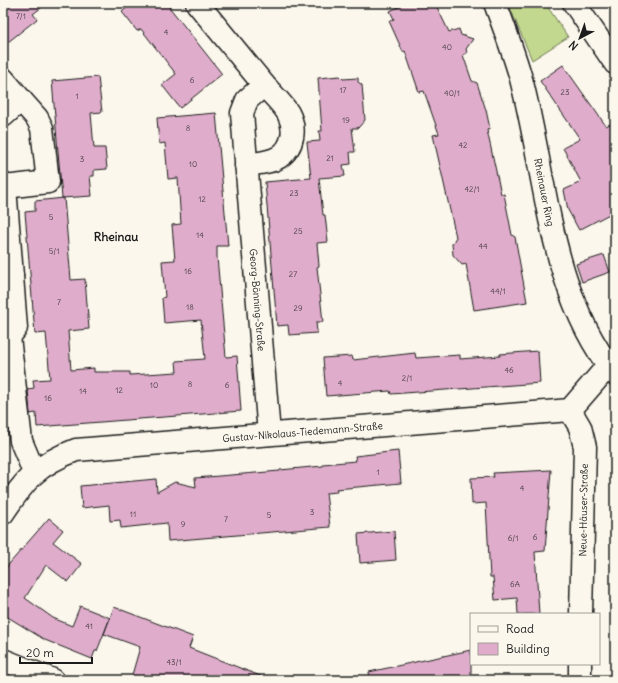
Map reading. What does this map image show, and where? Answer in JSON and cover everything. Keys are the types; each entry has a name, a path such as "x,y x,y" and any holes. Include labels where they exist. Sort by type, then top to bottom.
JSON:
{"street":[{"path":"197,3 288,113 294,130 291,146 280,157 266,162 246,165"},
{"name":"Rheinauer Ring","path":"495,3 520,75 561,262 587,330 612,370"},
{"path":"574,3 615,63"},
{"path":"3,79 37,118 42,128 48,182 4,186 8,276 16,328 6,338 21,441 34,472"},
{"name":"Georg-Bönning-Straße","path":"264,85 247,100 242,113 269,434"},
{"path":"3,116 21,100"},
{"path":"570,410 612,370"},
{"name":"Gustav-Nikolaus-Tiedemann-Straße","path":"3,513 20,487 34,472 53,458 76,450 570,410"},
{"name":"Neue-Häuser-Straße","path":"570,410 580,427 585,446 581,613"},
{"path":"3,660 53,680"},
{"path":"580,665 580,680"}],"green space":[{"path":"508,3 545,3 568,37 532,60"}],"building":[{"path":"3,3 47,3 33,14 37,19 3,46"},
{"path":"132,3 166,3 222,74 180,108 162,85 176,74 141,29 137,31 122,12"},
{"path":"407,3 435,3 449,32 459,29 461,35 473,39 466,49 467,53 463,55 472,81 477,83 486,110 490,129 487,130 501,194 504,194 512,235 515,237 527,302 474,310 466,264 462,265 453,255 452,244 456,237 433,135 439,134 424,91 419,92 405,51 403,52 389,21 394,19 390,11"},
{"path":"563,65 606,126 615,122 615,211 579,230 568,210 564,190 581,182 563,148 580,139 540,81"},
{"path":"340,76 343,79 358,78 358,82 362,85 365,120 358,128 352,128 355,152 350,152 351,164 343,165 345,176 319,178 328,242 317,243 319,266 317,267 323,322 316,322 317,333 289,335 288,325 277,326 265,182 311,178 307,142 320,141 319,131 322,131 318,78"},
{"path":"98,77 102,112 91,113 94,148 105,148 107,169 94,170 94,176 90,176 92,196 62,198 52,81"},
{"path":"216,113 228,246 217,246 217,257 226,357 237,356 241,411 37,427 36,413 30,414 28,389 34,388 33,380 50,379 46,333 35,334 25,212 35,211 35,201 64,198 71,280 85,279 89,329 68,331 71,370 94,368 94,372 130,372 130,375 177,372 176,361 205,359 201,320 164,323 162,298 165,297 162,261 175,260 172,225 181,224 178,178 168,179 165,143 159,144 157,118"},
{"path":"604,255 610,272 582,282 576,264"},
{"path":"538,351 540,383 391,394 390,391 326,396 323,358 352,356 353,360 415,353 416,358 460,355 460,359"},
{"path":"398,451 401,483 336,489 337,492 326,493 330,527 168,541 167,523 121,528 120,520 110,521 109,505 82,508 80,486 156,479 157,492 175,482 196,487 195,478 323,466 323,464 356,461 355,456"},
{"path":"551,470 545,551 535,552 539,613 518,613 517,598 495,600 493,577 490,577 486,503 472,504 471,478 494,477 493,473"},
{"path":"49,518 63,530 53,542 82,564 68,582 46,565 25,598 53,618 72,626 80,606 110,618 97,651 95,651 92,659 45,640 3,614 3,571"},
{"path":"394,531 396,560 360,563 358,534"},
{"path":"114,607 193,637 189,648 268,680 147,680 132,675 140,647 104,634"},
{"path":"470,650 471,680 370,680 369,672"}],"district":[{"name":"Rheinau","path":"116,237"}]}
